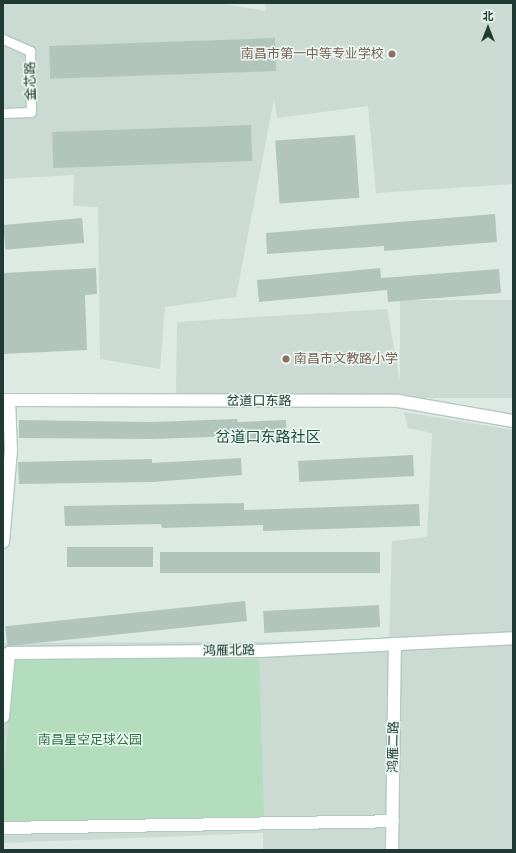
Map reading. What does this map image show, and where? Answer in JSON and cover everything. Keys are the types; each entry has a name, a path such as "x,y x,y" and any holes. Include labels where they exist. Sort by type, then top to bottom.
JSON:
{"street":[{"name":"岔道口东路","path":"6,400 398,401 513,421"},
{"path":"3,542 7,451 6,400"},
{"name":"鸿雁北路","path":"3,717 10,653 259,651 513,638"},
{"name":"鸿雁二路","path":"392,850 396,644"},
{"path":"3,828 393,821"}],"lane":[{"name":"金芯路","path":"3,39 30,51 31,112 3,113"}],"shaded area":[{"path":"3,3 218,3 266,11 265,3 513,3 513,184 376,193 368,106 277,118 274,99 236,297 165,307 160,369 100,359 98,207 73,206 74,175 3,179"},
{"path":"400,300 513,300 513,398 400,398"},
{"name":"南昌市文教路小学","path":"387,309 403,398 176,396 177,322"},
{"path":"404,412 513,430 513,850 263,850 263,833 3,843 4,643 389,641 392,541 427,537 432,433 408,428"}],"green space":[{"name":"南昌星空足球公园","path":"15,659 259,659 264,817 3,823 3,781"}],"building":[{"path":"275,38 276,71 50,79 49,46"},
{"path":"251,125 252,161 53,168 52,132"},
{"path":"355,135 359,198 280,203 275,141"},
{"path":"495,214 497,242 384,251 384,246 267,254 266,233"},
{"path":"82,218 84,243 5,250 3,225"},
{"path":"96,268 97,294 85,295 87,350 3,354 3,273"},
{"path":"380,268 381,278 499,269 501,293 388,302 387,290 259,302 257,280"},
{"path":"237,419 238,422 286,420 287,439 244,441 244,436 150,439 19,438 19,420 151,422"},
{"path":"413,455 414,476 299,482 298,461"},
{"path":"241,458 242,475 153,482 19,484 18,462 152,459 152,463"},
{"path":"244,503 244,510 419,504 420,526 263,531 263,525 162,528 161,524 65,526 64,506"},
{"path":"67,547 153,547 153,567 67,567"},
{"path":"160,552 380,552 380,573 160,573"},
{"path":"245,601 247,621 7,646 5,626"},
{"path":"379,605 380,627 264,633 263,611"}],"place":[{"name":"南昌市第一中等专业学校","path":"392,54"},
{"name":"南昌市文教路小学","path":"286,359"}],"district":[{"name":"岔道口东路社区","path":"268,437"}]}
